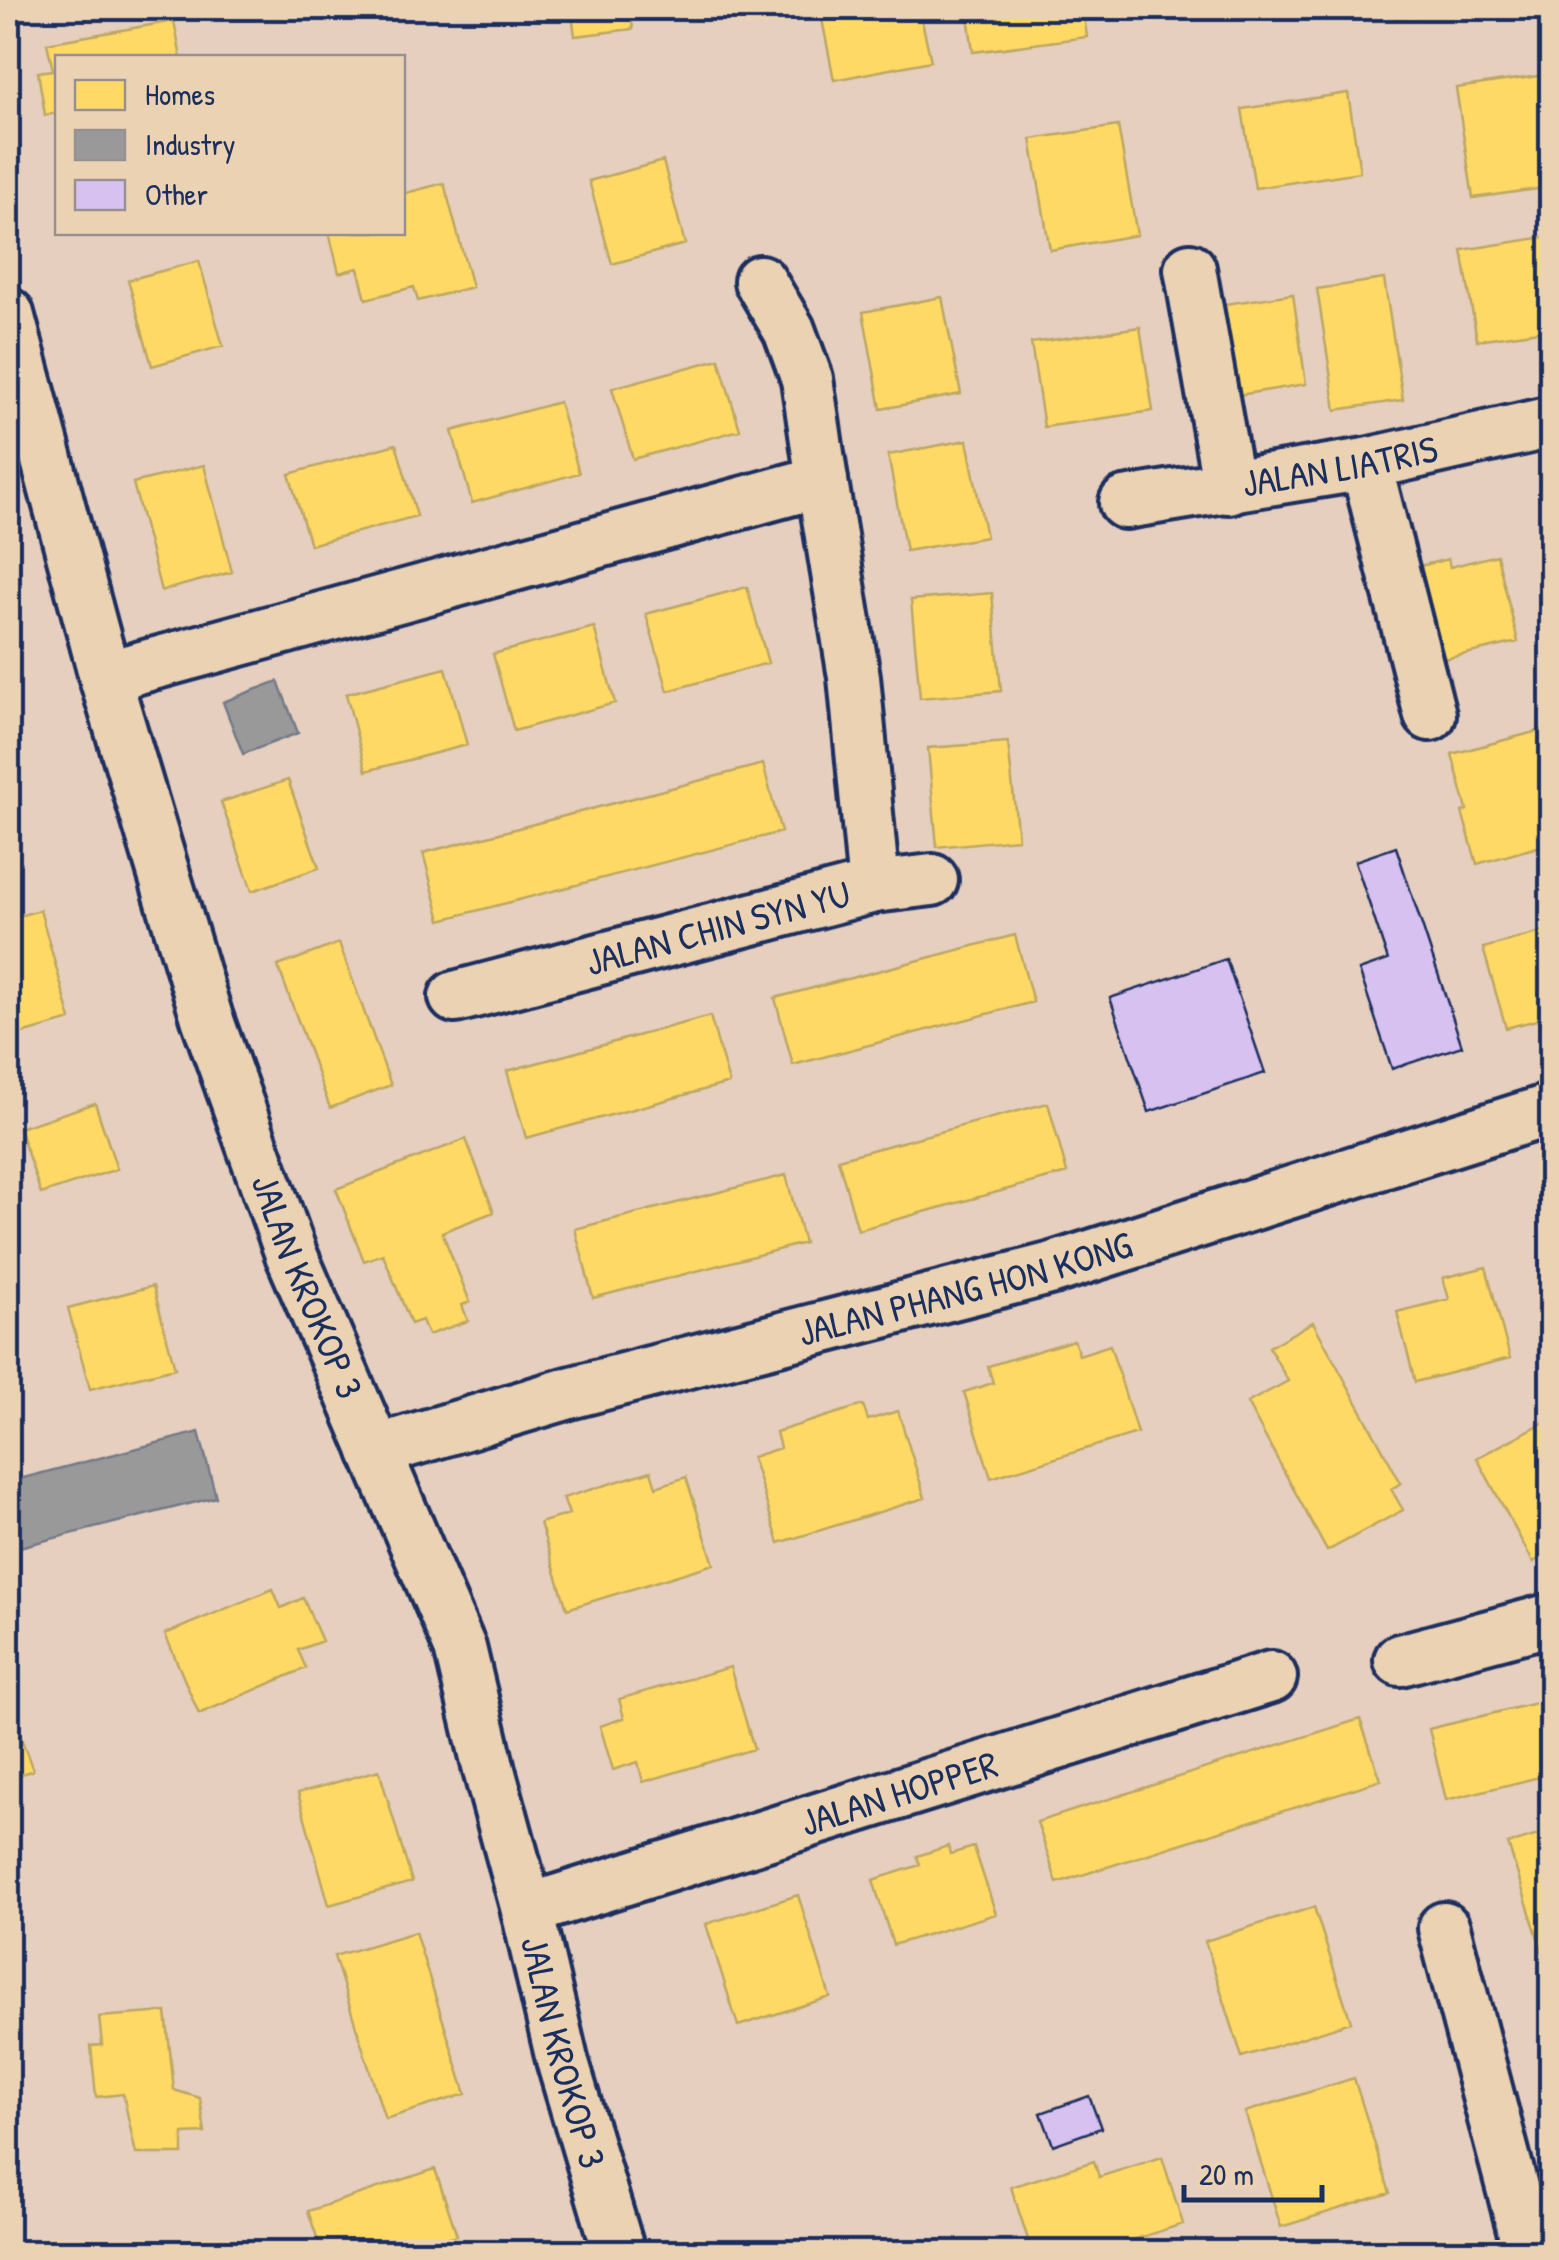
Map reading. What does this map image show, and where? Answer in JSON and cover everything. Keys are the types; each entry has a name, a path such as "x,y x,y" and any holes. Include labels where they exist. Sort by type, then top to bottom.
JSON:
{"street":[{"path":"1190,269 1229,488"},
{"name":"JALAN CHIN SYN YU","path":"455,997 874,886 854,677 807,379 789,330 760,281"},
{"name":"JALAN KROKOP 3","path":"8,314 105,677 207,1018 291,1254 460,1648 488,1770 527,1910 606,2249"},
{"name":"JALAN LIATRIS","path":"1126,503 1366,464 1552,422"},
{"path":"1366,464 1430,716"},
{"path":"105,677 822,481"},
{"path":"874,886 932,880"},
{"name":"JALAN PHANG HON KONG","path":"375,1451 570,1393 1053,1268 1552,1110"},
{"path":"1400,1660 1552,1620"},
{"name":"JALAN HOPPER","path":"527,1910 1271,1677"},
{"path":"1444,1928 1530,2252"}],"building: Homes":[{"path":"571,8 630,8 633,29 575,36"},
{"path":"880,8 919,8 931,61 834,80 822,19"},
{"path":"967,8 1083,8 1087,37 973,52"},
{"path":"1185,8 1234,8 1187,15"},
{"path":"1393,8 1473,8 1395,19"},
{"path":"174,21 180,55 55,55 55,113 45,115 38,72 53,70 47,43"},
{"path":"1552,74 1552,187 1473,198 1456,88"},
{"path":"1348,93 1360,172 1255,188 1242,109"},
{"path":"1118,126 1137,235 1050,250 1031,139"},
{"path":"663,161 685,244 612,264 589,181"},
{"path":"444,183 472,287 418,301 414,287 366,299 358,268 339,273 330,235 405,235 405,193"},
{"path":"1552,236 1552,329 1477,340 1462,250"},
{"path":"199,261 223,346 152,366 128,280"},
{"path":"1384,279 1403,400 1336,410 1317,289"},
{"path":"1293,294 1306,384 1239,395 1225,304"},
{"path":"942,297 961,394 881,409 863,312"},
{"path":"1140,327 1153,411 1044,427 1031,343"},
{"path":"719,359 740,430 633,459 612,388"},
{"path":"559,402 579,473 472,503 452,431"},
{"path":"967,440 986,537 906,551 888,455"},
{"path":"396,444 417,516 310,545 289,474"},
{"path":"204,465 232,572 161,591 133,483"},
{"path":"1497,555 1518,642 1444,659 1420,566 1448,559 1450,567"},
{"path":"747,587 768,663 668,691 646,614"},
{"path":"992,593 1001,691 920,698 911,600"},
{"path":"594,627 615,703 514,731 493,654"},
{"path":"446,668 467,745 366,771 346,694"},
{"path":"1542,730 1552,764 1552,843 1477,864 1462,812 1467,810 1452,754"},
{"path":"1008,742 1018,839 937,847 928,748"},
{"path":"763,764 781,832 441,920 423,853"},
{"path":"288,780 319,868 252,891 221,802"},
{"path":"8,794 15,820 8,822"},
{"path":"40,910 71,1020 8,1038 8,919"},
{"path":"1552,929 1552,1016 1506,1028 1483,948"},
{"path":"1015,935 1033,1002 793,1065 775,998"},
{"path":"339,943 391,1085 330,1108 278,966"},
{"path":"710,1016 729,1083 526,1138 507,1071"},
{"path":"95,1103 117,1169 41,1194 19,1128"},
{"path":"1048,1103 1067,1173 858,1230 838,1159"},
{"path":"466,1139 494,1212 442,1232 470,1302 462,1305 468,1321 428,1335 422,1320 411,1324 383,1254 364,1261 336,1189"},
{"path":"786,1175 804,1243 593,1298 575,1229"},
{"path":"1486,1267 1510,1358 1415,1382 1397,1312 1449,1299 1443,1278"},
{"path":"153,1286 175,1368 90,1389 68,1308"},
{"path":"1313,1322 1401,1483 1391,1489 1403,1510 1327,1551 1247,1403 1288,1381 1269,1347"},
{"path":"1074,1340 1079,1355 1110,1345 1137,1433 991,1478 964,1392 993,1383 988,1366"},
{"path":"863,1405 868,1420 898,1411 925,1498 779,1543 752,1457 780,1448 776,1432"},
{"path":"1552,1418 1552,1552 1533,1562 1477,1458"},
{"path":"651,1471 656,1487 686,1477 714,1564 567,1609 540,1523 569,1514 563,1498"},
{"path":"273,1589 281,1608 303,1598 322,1641 298,1650 306,1668 199,1714 165,1634"},
{"path":"730,1667 754,1749 643,1782 638,1762 613,1770 600,1726 624,1718 619,1699"},
{"path":"1552,1699 1552,1774 1446,1800 1429,1729"},
{"path":"8,1703 33,1770 8,1779"},
{"path":"1360,1719 1381,1780 1057,1883 1037,1822"},
{"path":"379,1770 412,1882 329,1905 298,1793"},
{"path":"1552,1831 1552,1958 1545,1960 1508,1844"},
{"path":"948,1846 950,1854 974,1847 996,1914 893,1945 873,1880 920,1865 917,1856"},
{"path":"798,1895 830,1997 738,2026 706,1924"},
{"path":"1314,1907 1351,2022 1242,2057 1205,1941"},
{"path":"415,1932 466,2094 385,2119 334,1956"},
{"path":"166,2012 174,2090 200,2098 205,2133 183,2134 183,2154 136,2154 123,2094 96,2097 91,2046 102,2045 99,2017"},
{"path":"1354,2078 1390,2193 1281,2227 1245,2112"},
{"path":"1162,2157 1183,2224 1119,2244 1122,2252 1032,2252 1011,2187 1094,2161 1099,2177"},
{"path":"435,2169 457,2235 402,2252 322,2252 308,2211"}],"building: Industry":[{"path":"278,681 298,733 243,754 223,702"},
{"path":"199,1432 216,1497 8,1550 8,1482"}],"building: Other":[{"path":"1396,847 1462,1046 1392,1069 1359,970 1388,960 1355,861"},
{"path":"1226,959 1265,1073 1149,1112 1110,998"},
{"path":"1089,2096 1101,2128 1053,2145 1041,2113"},
{"path":"8,2148 17,2177 8,2180"}]}
